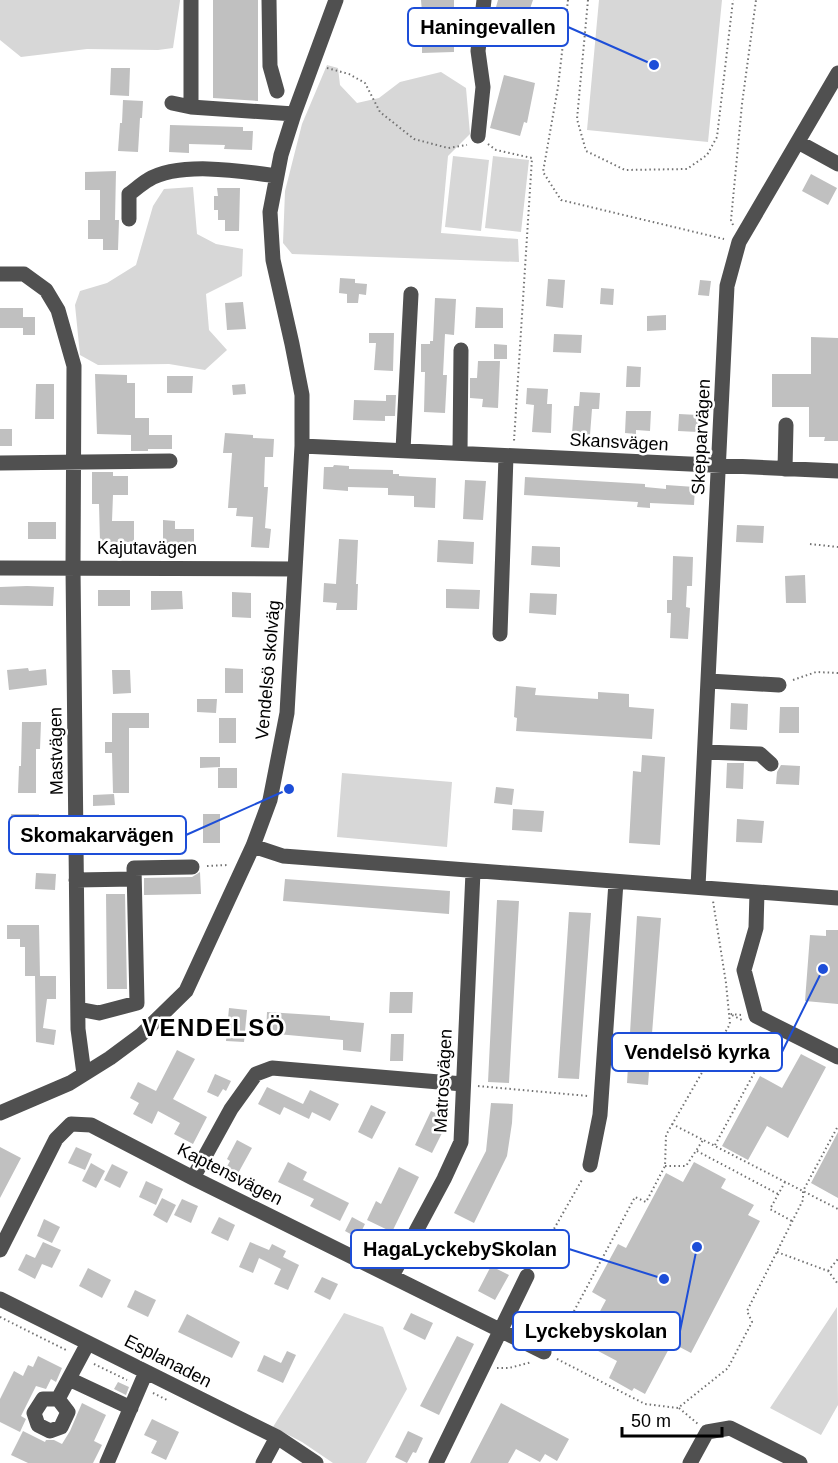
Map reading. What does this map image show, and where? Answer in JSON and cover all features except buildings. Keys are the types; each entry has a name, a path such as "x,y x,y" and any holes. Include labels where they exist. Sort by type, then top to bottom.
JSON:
{"street":[{"path":"191,0 191,107"},
{"path":"269,0 270,66 278,91"},
{"name":"Vendelsö skolväg","path":"0,1113 70,1083 84,1074 141,1035 186,991 253,846 270,800 287,713 288,568 302,446 302,395 273,260 270,212 294,114 336,0"},
{"path":"478,136 483,87 478,51 484,0"},
{"name":"Skepparvägen","path":"705,888 705,752 727,286 739,242 798,142 835,89 838,73"},
{"path":"172,103 191,107 294,114"},
{"path":"798,142 838,164"},
{"path":"129,219 129,194 149,179 169,172 236,171 277,176"},
{"name":"Mastvägen","path":"0,274 24,274 46,290 58,310 74,366 73,568 78,1029 84,1074"},
{"path":"403,450 411,294"},
{"path":"460,453 461,350"},
{"path":"785,469 786,425"},
{"name":"Skansvägen","path":"302,446 838,471"},
{"path":"500,634 509,456"},
{"path":"0,463 170,461"},
{"name":"Kajutavägen","path":"0,568 288,568"},
{"path":"709,681 779,685"},
{"path":"705,752 760,754 771,764"},
{"path":"253,846 283,856 838,898"},
{"path":"78,1009 99,1013 137,1003 134,868 192,867"},
{"name":"Matrosvägen","path":"392,1276 444,1179 461,1142 473,872"},
{"path":"76,880 134,879"},
{"path":"590,1165 601,1098 616,882"},
{"path":"757,892 756,928 744,970 756,1016 838,1057"},
{"path":"193,1178 231,1109 256,1074 272,1068 463,1084"},
{"name":"Kaptensvägen","path":"0,1250 56,1139 71,1124 91,1125 501,1331 540,1356"},
{"path":"436,1463 527,1276"},
{"name":"Esplanaden","path":"0,1299 277,1437 316,1463"},
{"path":"58,1399 88,1343"},
{"path":"107,1463 146,1372"},
{"path":"69,1379 131,1408"},
{"path":"690,1463 707,1432 730,1428 800,1463"},
{"path":"263,1463 277,1437"}],"path":[{"path":"568,0 558,87 543,172 561,200 739,242"},
{"path":"588,0 577,119 586,151 625,170 635,170 687,169 707,155 717,136 733,0"},
{"path":"739,242 731,220 742,104 756,0"},
{"path":"313,64 349,74 365,83 380,112 414,139 448,148 466,145 478,136 496,150 532,158 509,456"},
{"path":"810,544 838,547"},
{"path":"779,685 816,672 838,673"},
{"path":"192,867 228,865 234,858"},
{"path":"498,1359 494,1368 509,1368 531,1363 565,1328 635,1197 646,1202 665,1166 666,1135 730,1024 730,1014 705,888"},
{"path":"715,1145 774,1036"},
{"path":"463,1084 601,1098"},
{"path":"672,1124 838,1209"},
{"path":"678,1408 728,1368 752,1322 747,1311 803,1200 802,1191 838,1126"},
{"path":"665,1166 686,1166 703,1140"},
{"path":"697,1151 778,1194"},
{"path":"527,1276 590,1165"},
{"path":"785,1182 770,1209 792,1221"},
{"path":"777,1252 828,1271 838,1284"},
{"path":"828,1271 838,1259"},
{"path":"540,1356 645,1404 678,1408 707,1432"}],"shaded area":[{"path":"0,0 180,1 173,48 158,50 87,49 21,57 0,40"},
{"path":"599,0 722,0 708,142 587,130"},
{"path":"327,65 338,68 340,85 357,103 379,98 400,82 441,72 466,88 470,134 448,156 441,233 518,239 519,262 292,254 283,243 285,191 302,124"},
{"path":"453,156 489,160 481,231 445,227"},
{"path":"493,156 529,160 521,232 485,228"},
{"path":"193,187 197,234 216,244 243,249 242,276 206,294 209,330 227,350 205,370 169,364 98,365 80,355 75,305 80,291 107,283 136,265 153,206 164,189"},
{"path":"342,773 452,782 447,847 337,837"},
{"path":"837,1307 838,1405 821,1435 770,1408"},
{"path":"344,1313 383,1327 407,1389 366,1463 333,1463 302,1442 273,1427"}],"place":[{"name":"Haningevallen","path":"654,65"},
{"name":"Skomakarvägen","path":"289,789"},
{"name":"Vendelsö kyrka","path":"823,969"},
{"name":"Lyckebyskolan","path":"697,1247"},
{"name":"HagaLyckebySkolan","path":"664,1279"}],"district":[{"name":"VENDELSÖ","path":"214,1027"}]}
